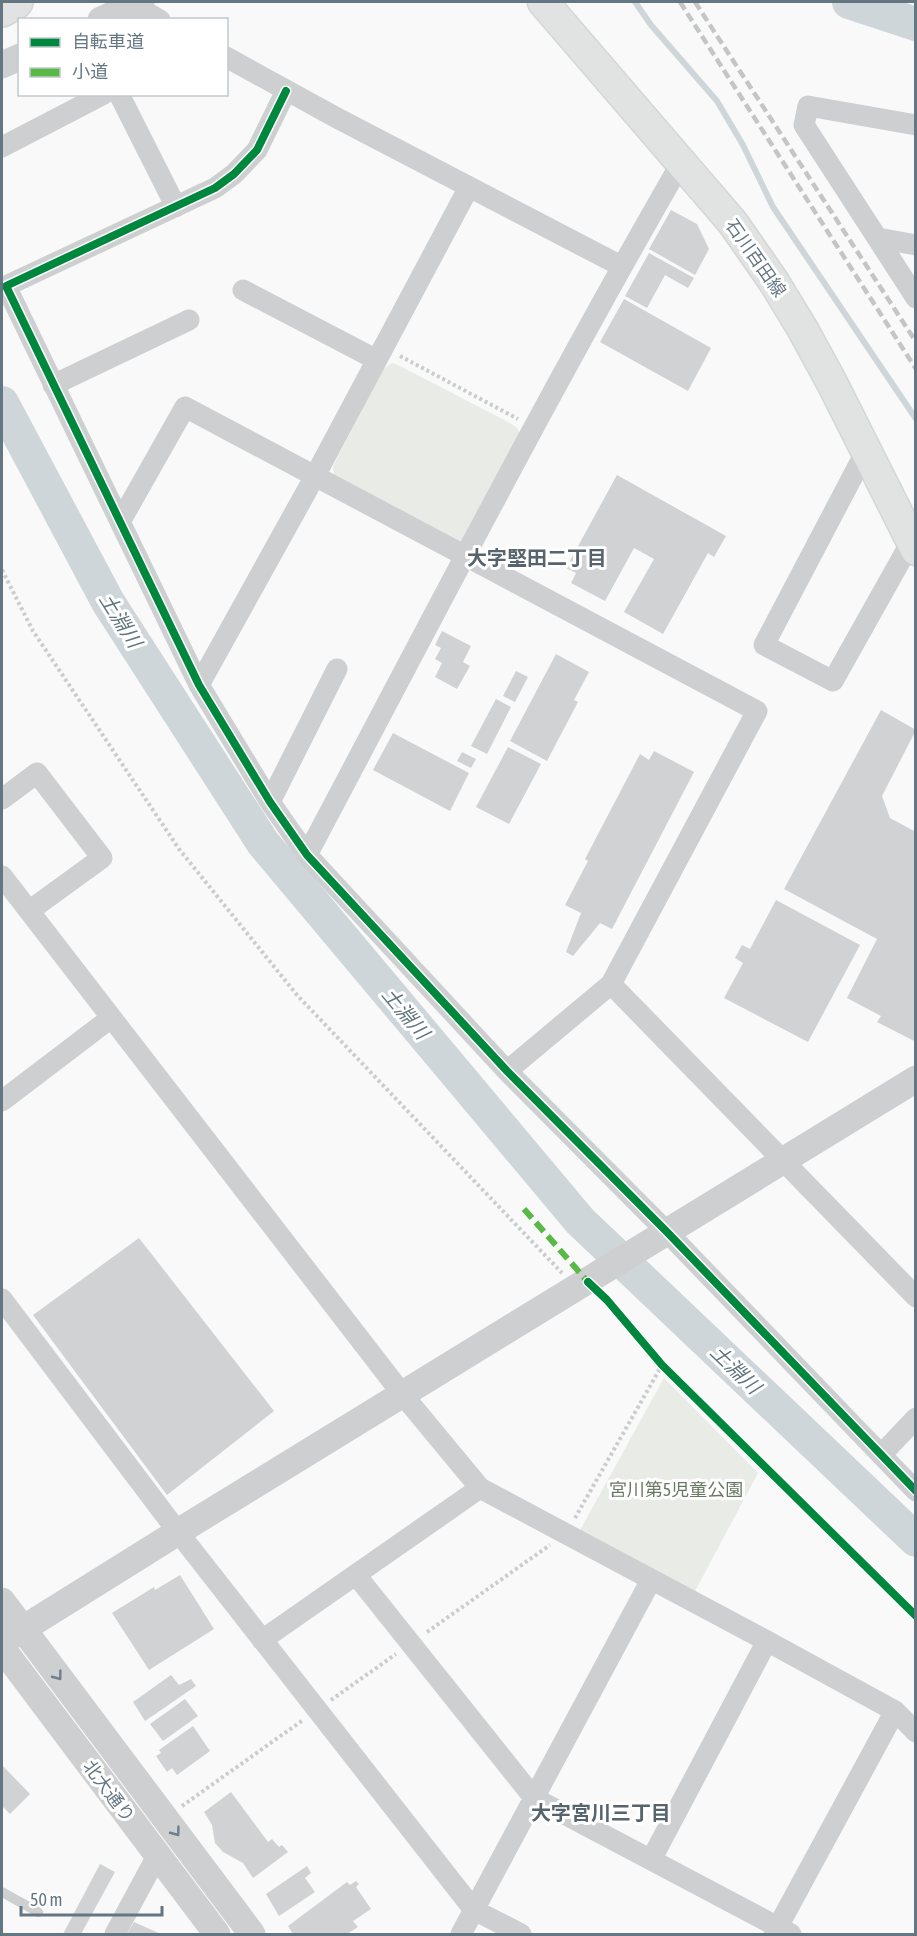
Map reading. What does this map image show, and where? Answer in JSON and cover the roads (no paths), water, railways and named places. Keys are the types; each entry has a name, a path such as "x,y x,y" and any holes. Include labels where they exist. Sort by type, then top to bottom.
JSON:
{"highway":[{"path":"2,10 16,2"}],"main road":[{"name":"石川百田線","path":"543,2 733,223 774,282 802,328 914,546"}],"street":[{"path":"105,18 137,3 156,18"},
{"path":"2,65 18,58"},
{"path":"228,58 286,91 621,266"},
{"path":"286,91 257,150 234,174 215,189 6,286 199,685 270,802 307,855 663,1235 915,1491"},
{"path":"2,147 100,96"},
{"path":"120,96 176,207"},
{"path":"915,125 808,106 804,125 915,298"},
{"path":"307,855 621,266 681,163"},
{"path":"199,685 315,476 469,187"},
{"path":"878,238 915,245"},
{"path":"243,290 380,354"},
{"path":"53,385 189,320"},
{"path":"120,522 185,407 757,711 611,984 507,1071"},
{"path":"866,451 764,645 832,681 914,546"},
{"path":"270,802 338,669"},
{"path":"2,799 37,773 102,858 29,911"},
{"path":"2,876 403,1395 480,1488 895,1711 915,1732"},
{"path":"611,984 915,1297"},
{"path":"2,1101 111,1018"},
{"path":"12,1636 915,1079"},
{"path":"2,1299 178,1532 474,1910 520,1935"},
{"path":"881,1455 915,1418"},
{"path":"262,1640 480,1488"},
{"path":"356,1575 534,1798 781,1932 895,1711"},
{"path":"461,1935 651,1580"},
{"path":"2,1601 12,1636 252,1935"},
{"path":"651,1860 767,1641"},
{"name":"北大通り","path":"2,1648 216,1935"},
{"path":"115,1935 157,1856"}],"lane":[{"path":"2,1892 38,1912"}],"waterway":[{"path":"635,2 651,25 717,101 743,145 773,207 916,419"},
{"path":"849,2 916,24"},
{"name":"土淵川","path":"2,403 108,602 263,843 580,1221 916,1540"}],"railway":[{"path":"680,2 916,369"},
{"path":"695,2 916,342"}],"district":[{"name":"大字堅田二丁目","path":"537,557"},
{"name":"大字宮川三丁目","path":"601,1812"}],"park label":[{"name":"宮川第5児童公園","path":"676,1489"}]}
